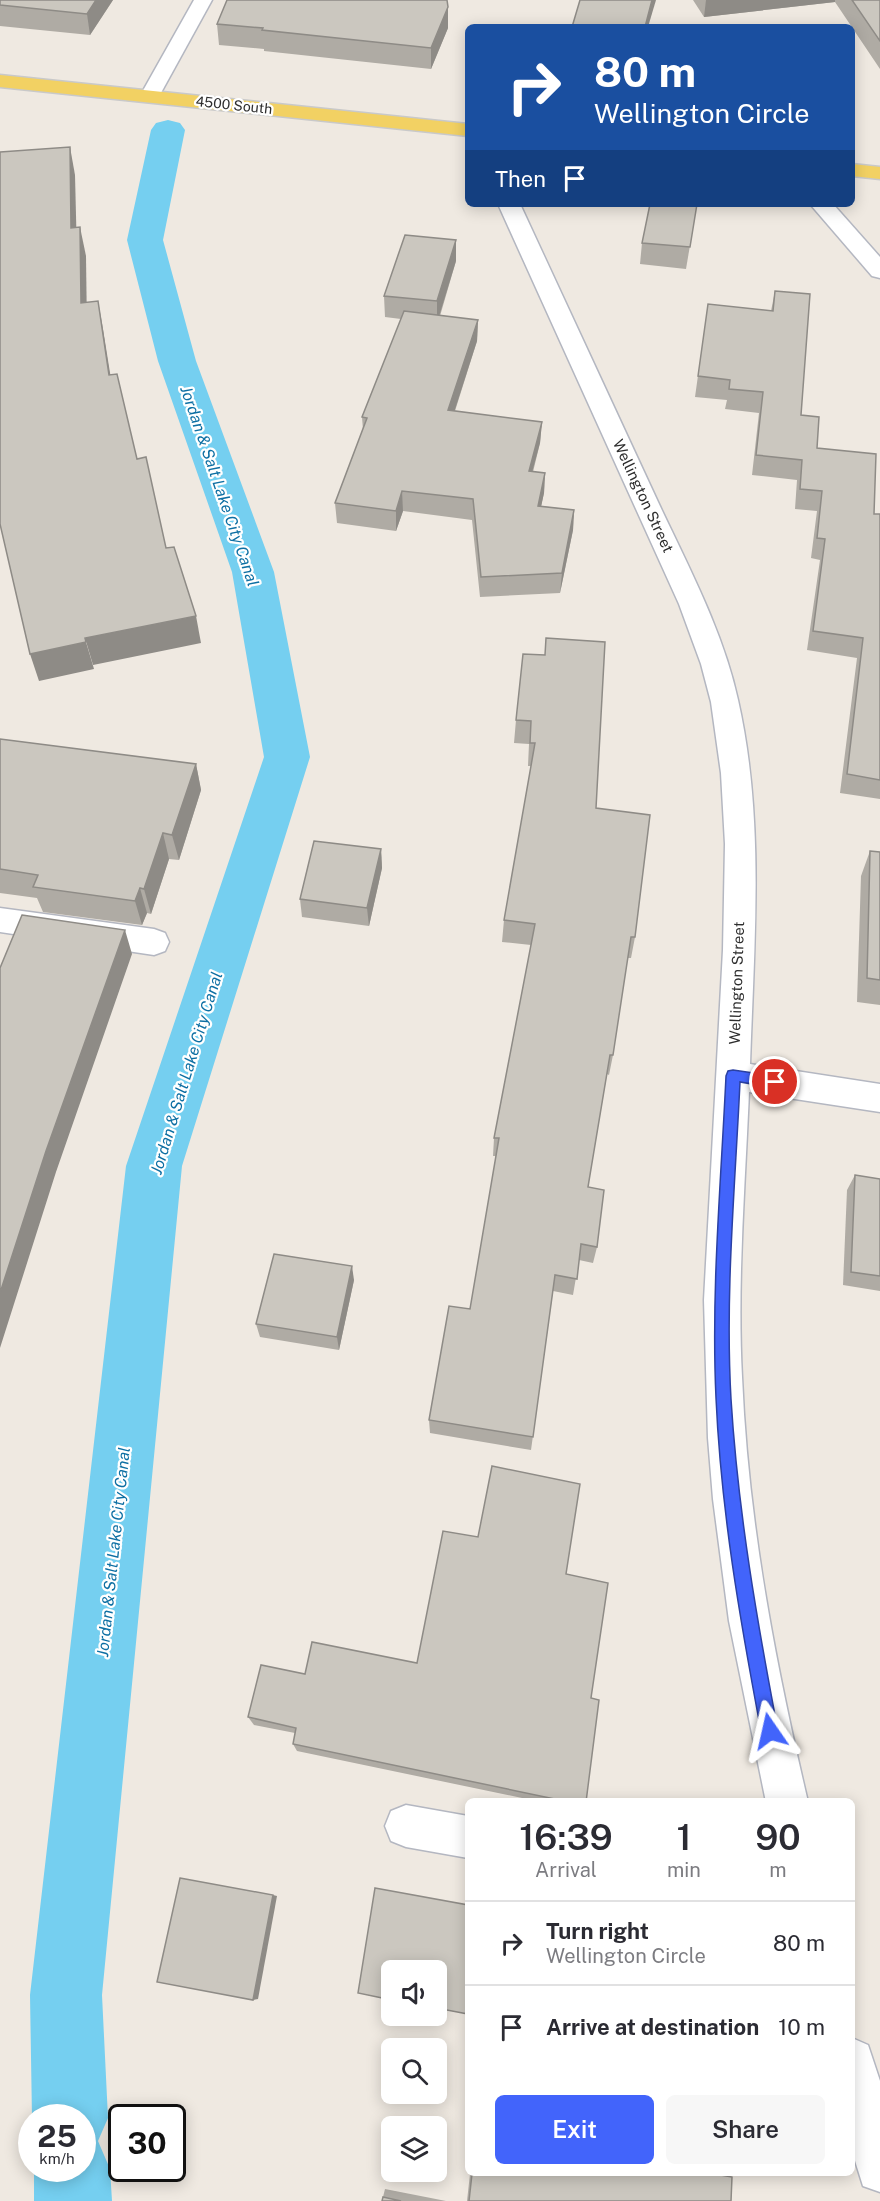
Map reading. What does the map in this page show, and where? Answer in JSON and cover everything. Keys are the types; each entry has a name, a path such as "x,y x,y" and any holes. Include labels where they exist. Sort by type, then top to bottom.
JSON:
{"main road":[{"name":"4500 South","path":"0,81 465,130"},
{"path":"855,170 880,173"}],"street":[{"path":"150,96 203,0"},
{"name":"Wellington Street","path":"510,207 692,604 709,648 724,699 734,757 741,877 722,1312 723,1397 729,1488 745,1603 770,1731 786,1798"},
{"path":"824,207 880,271"},
{"path":"0,920 153,942"},
{"path":"733,1076 880,1098"},
{"path":"406,1826 465,1836"},
{"path":"855,2073 880,2169"}],"building":[{"path":"0,0 96,0 87,14 0,5"},
{"path":"227,0 447,0 448,7 431,48 217,24"},
{"path":"580,0 652,0 646,24 573,24"},
{"path":"852,0 880,0 880,41"},
{"path":"70,147 71,228 80,227 81,303 98,301 109,375 117,374 137,459 146,457 166,548 174,547 196,616 85,638 86,642 30,654 0,524 0,152"},
{"path":"649,207 697,207 690,247 642,243"},
{"path":"405,235 456,240 437,301 384,296"},
{"path":"775,291 810,294 801,415 819,417 817,448 876,454 874,514 880,514 880,780 847,774 863,638 813,631 825,539 817,538 822,491 800,489 802,460 756,455 763,392 729,389 730,380 698,376 708,304 773,311"},
{"path":"404,311 478,320 448,410 542,422 529,471 545,473 538,506 574,510 562,573 481,577 473,499 402,491 396,511 335,503 367,418 362,417"},
{"path":"546,638 605,642 596,808 650,815 635,937 631,937 613,1055 610,1055 588,1187 604,1190 597,1247 581,1244 577,1279 555,1275 533,1437 429,1420 449,1306 470,1309 499,1138 494,1138 535,924 504,920 535,743 530,743 531,721 516,720 523,654 545,655"},
{"path":"0,739 196,764 172,835 163,833 144,889 140,888 135,901 33,887 38,875 0,869"},
{"path":"314,841 381,849 367,908 300,899"},
{"path":"870,851 880,852 880,980 867,978"},
{"path":"22,915 125,930 46,1151 0,1293 0,968"},
{"path":"855,1175 880,1179 880,1276 851,1272"},
{"path":"274,1254 352,1266 337,1337 256,1324"},
{"path":"492,1466 580,1484 566,1574 608,1583 591,1698 599,1700 587,1798 550,1798 293,1744 296,1728 248,1717 261,1665 305,1674 312,1642 417,1663 443,1531 478,1537"},
{"path":"180,1878 273,1895 253,2000 157,1982"},
{"path":"375,1888 465,1904 465,2013 447,2010 447,1960 381,1960 381,1998 358,1993"},
{"path":"472,2176 732,2177 731,2201 469,2201"},
{"path":"383,2197 401,2201 382,2201"}],"waterway":[{"name":"Jordan & Salt Lake City Canal","path":"70,2104 66,1995 154,1166 287,757 253,572 177,361 145,240 168,130"},
{"name":"Jordan & Salt Lake City Canal","path":"72,2182 73,2201"}],"route":[{"path":"770,1731 743,1592 729,1488 723,1397 722,1312 733,1076 775,1082"}]}
